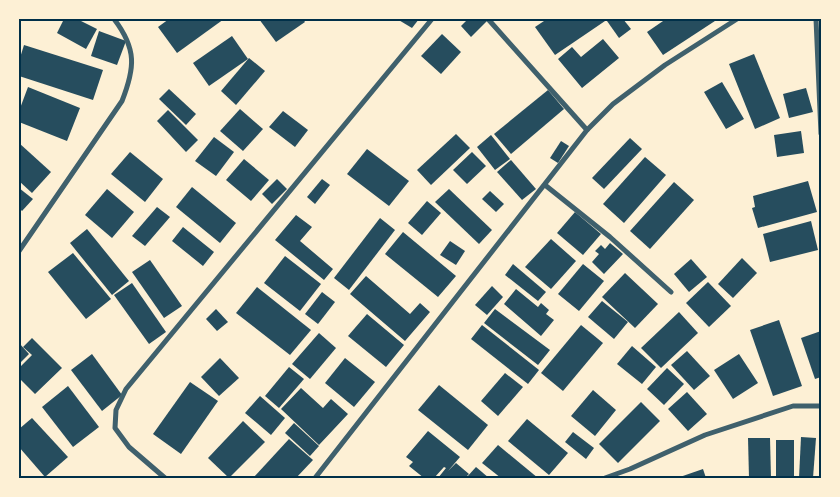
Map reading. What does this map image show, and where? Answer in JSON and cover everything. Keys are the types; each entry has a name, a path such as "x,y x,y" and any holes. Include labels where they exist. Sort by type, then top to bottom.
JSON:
{"street":[{"path":"19,251 122,102 131,77 132,53 125,33 114,19"},
{"path":"165,478 129,447 115,428 116,410 126,389 432,19"},
{"path":"488,19 587,130"},
{"path":"315,478 587,130 613,104 657,70 738,19"},
{"path":"816,19 821,134"},
{"path":"545,185 610,237 671,292"},
{"path":"605,478 704,435 793,406 821,406"}],"building":[{"path":"64,19 77,19 97,29 86,49 57,33"},
{"path":"169,19 224,19 177,53 158,27"},
{"path":"259,19 303,19 305,22 276,42"},
{"path":"397,19 419,19 412,28"},
{"path":"468,19 485,19 487,21 471,37 461,26"},
{"path":"547,19 608,19 555,55 535,27"},
{"path":"610,19 623,19 631,29 619,38 607,21"},
{"path":"666,19 718,19 663,55 647,32"},
{"path":"99,31 126,41 117,65 91,56"},
{"path":"442,34 461,52 441,74 421,56"},
{"path":"232,36 248,59 209,86 193,63"},
{"path":"603,39 619,58 582,88 558,59 572,47 581,57"},
{"path":"24,45 103,70 93,100 19,76 19,61"},
{"path":"754,54 780,118 755,129 729,64"},
{"path":"249,58 265,71 236,105 221,91"},
{"path":"722,82 744,119 726,129 704,92"},
{"path":"28,87 80,108 67,141 19,122 19,111"},
{"path":"806,88 813,112 789,118 783,94"},
{"path":"169,89 196,114 186,125 159,99"},
{"path":"548,90 564,109 511,154 494,134"},
{"path":"240,109 263,129 243,151 220,131"},
{"path":"168,110 198,140 186,152 157,121"},
{"path":"283,111 308,130 295,147 269,127"},
{"path":"801,131 804,153 777,157 774,135"},
{"path":"456,134 470,148 431,185 417,170"},
{"path":"491,135 510,159 495,170 477,147"},
{"path":"214,137 234,152 216,176 195,161"},
{"path":"630,138 642,149 604,189 592,178"},
{"path":"561,141 569,146 558,163 550,158"},
{"path":"19,143 51,172 32,193 19,181"},
{"path":"367,149 409,181 389,206 347,174"},
{"path":"130,152 163,179 145,202 111,174"},
{"path":"472,152 486,166 467,184 453,170"},
{"path":"645,157 666,175 624,223 603,204"},
{"path":"244,159 269,180 251,201 226,180"},
{"path":"511,160 536,189 522,200 497,172"},
{"path":"277,179 287,189 272,204 262,194"},
{"path":"322,179 330,185 315,204 307,197"},
{"path":"808,181 817,212 758,228 752,208 755,207 753,196"},
{"path":"674,182 694,200 650,249 630,231"},
{"path":"192,187 236,223 220,243 176,207"},
{"path":"19,188 33,199 22,211 19,208"},
{"path":"107,189 134,212 112,238 85,215"},
{"path":"449,189 492,230 479,244 435,202"},
{"path":"490,191 504,204 496,212 482,199"},
{"path":"427,201 441,213 422,235 408,223"},
{"path":"157,207 170,217 145,246 132,236"},
{"path":"575,212 601,234 583,255 557,233"},
{"path":"296,215 312,227 300,241 333,269 324,280 275,240"},
{"path":"380,218 395,230 349,290 334,278"},
{"path":"811,221 818,250 770,262 763,234"},
{"path":"183,227 214,252 203,266 172,241"},
{"path":"87,229 129,281 112,295 70,243"},
{"path":"403,232 456,276 438,297 385,254"},
{"path":"551,239 576,261 551,289 525,267"},
{"path":"450,241 465,251 456,265 440,255"},
{"path":"610,243 623,254 604,274 592,262 599,254 595,251 601,245 605,249"},
{"path":"73,253 111,299 86,319 48,272"},
{"path":"285,256 321,284 300,311 264,283"},
{"path":"742,258 757,273 733,298 718,284"},
{"path":"691,259 707,277 689,292 674,274"},
{"path":"150,260 182,306 164,318 132,272"},
{"path":"513,264 546,292 538,301 505,275"},
{"path":"583,264 604,281 579,311 558,294"},
{"path":"625,273 658,304 635,328 602,297"},
{"path":"366,276 410,314 420,303 430,312 405,341 350,294"},
{"path":"708,282 731,306 709,327 686,303"},
{"path":"132,283 166,332 149,344 114,295"},
{"path":"492,286 503,297 487,315 475,305"},
{"path":"257,287 311,330 290,355 236,313"},
{"path":"516,289 538,307 541,303 549,310 546,314 554,320 541,336 504,304"},
{"path":"322,292 335,302 318,324 305,314"},
{"path":"602,301 628,322 614,339 588,317"},
{"path":"216,309 228,322 217,331 206,319"},
{"path":"495,309 550,350 538,365 484,323"},
{"path":"679,312 698,333 661,368 641,348"},
{"path":"367,314 404,345 386,367 348,336"},
{"path":"779,320 802,386 773,396 750,330"},
{"path":"482,325 539,370 528,384 471,339"},
{"path":"581,325 603,343 563,391 541,373"},
{"path":"821,331 821,377 815,379 801,338"},
{"path":"319,333 336,348 310,379 292,364"},
{"path":"32,338 62,368 35,394 19,378 19,368 32,355 23,347"},
{"path":"19,343 29,354 19,364"},
{"path":"632,346 656,367 642,384 617,364"},
{"path":"687,351 710,376 694,390 671,365"},
{"path":"92,354 122,395 102,411 71,370"},
{"path":"739,354 758,383 733,399 714,370"},
{"path":"220,358 239,378 219,396 201,377"},
{"path":"345,358 375,382 354,407 325,383"},
{"path":"289,367 304,379 279,408 265,396"},
{"path":"667,368 684,384 664,405 647,389"},
{"path":"505,373 523,387 498,416 481,401"},
{"path":"190,382 218,401 181,454 153,434"},
{"path":"439,385 488,425 468,450 418,410"},
{"path":"68,386 99,427 73,447 42,407"},
{"path":"301,388 323,408 331,399 348,414 319,445 281,409"},
{"path":"593,390 616,410 595,436 571,416"},
{"path":"687,392 707,414 688,431 668,409"},
{"path":"260,396 285,418 271,435 245,413"},
{"path":"641,402 660,421 618,463 599,444"},
{"path":"32,418 68,457 45,477 19,447 19,429"},
{"path":"527,419 568,453 549,475 508,441"},
{"path":"243,421 265,442 229,478 208,458"},
{"path":"294,423 319,446 310,456 285,433"},
{"path":"428,431 460,457 448,471 456,463 469,474 465,478 438,478 446,468 444,467 434,478 424,478 409,466 413,462 406,457"},
{"path":"573,432 594,448 586,459 565,442"},
{"path":"801,437 816,438 813,478 799,478"},
{"path":"748,438 770,438 771,478 749,478"},
{"path":"289,439 313,460 296,478 253,478"},
{"path":"776,440 794,440 794,478 776,478"},
{"path":"498,445 538,478 501,478 482,463"},
{"path":"476,467 489,478 466,478"},
{"path":"703,469 706,478 677,478"}]}
